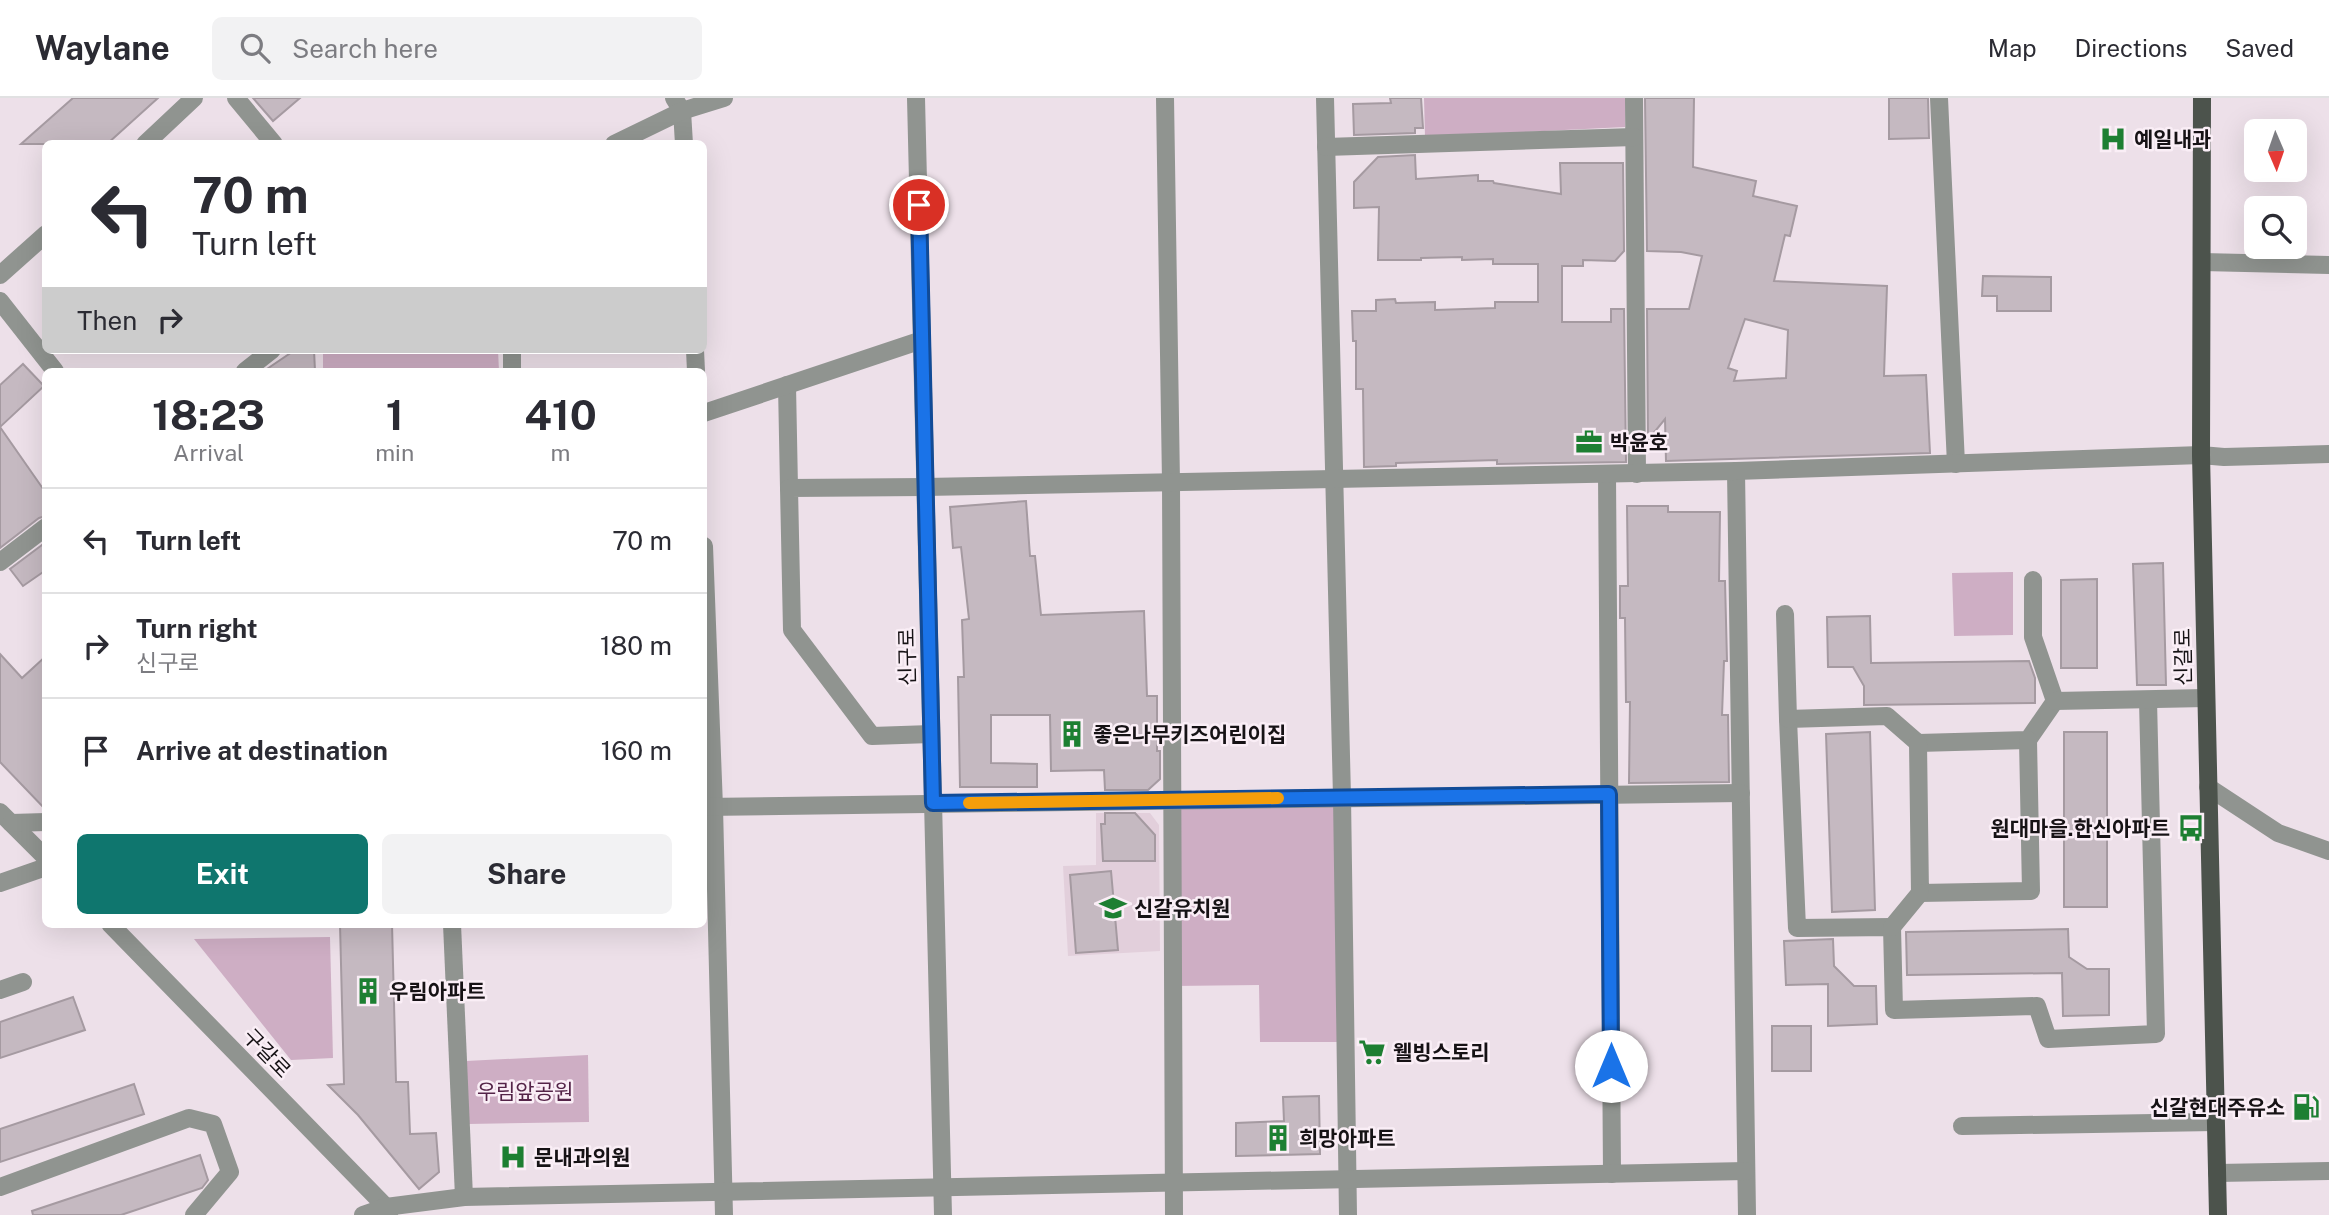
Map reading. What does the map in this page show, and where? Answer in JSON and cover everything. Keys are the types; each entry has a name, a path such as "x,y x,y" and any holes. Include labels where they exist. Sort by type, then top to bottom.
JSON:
{"main road":[{"name":"신갈로","path":"2202,98 2201,455 2217,1215"}],"street":[{"path":"149,140 194,98"},
{"path":"236,98 271,140"},
{"path":"621,140 678,105 724,98"},
{"name":"신구로","path":"916,98 943,1215"},
{"path":"1165,98 1171,482 1170,800 1174,1215"},
{"path":"1325,98 1342,797 1348,1215"},
{"path":"1634,98 1637,474"},
{"path":"1939,98 1956,464"},
{"path":"678,105 683,140"},
{"path":"1326,147 1634,137"},
{"path":"0,275 42,238"},
{"path":"2202,262 2329,265"},
{"path":"0,301 53,368"},
{"path":"707,411 922,340"},
{"path":"251,368 269,358"},
{"path":"787,385 792,630 872,736 931,734"},
{"path":"789,488 1637,474 2201,455 2224,457 2329,454"},
{"path":"1736,471 1747,1215"},
{"path":"1607,474 1612,1174"},
{"path":"0,562 42,530"},
{"path":"2033,580 2033,637 2055,701"},
{"path":"1785,614 1797,928 1892,927"},
{"path":"2055,701 2206,698"},
{"path":"1918,743 1920,893 1892,927 1894,1010 2037,1006 2048,1040 2156,1034 2148,700"},
{"path":"1920,893 2031,891 2028,740 2055,701"},
{"path":"707,703 724,1215"},
{"path":"1788,719 1887,716 1918,743 2028,740"},
{"path":"2208,787 2278,833 2329,851"},
{"path":"709,807 1741,793"},
{"path":"5,818 42,822"},
{"path":"5,818 42,854"},
{"path":"0,883 42,868"},
{"name":"구갈로","path":"114,928 388,1211"},
{"path":"452,928 464,1197"},
{"path":"0,990 23,982"},
{"path":"0,1187 189,1118 213,1124 230,1172 194,1215"},
{"path":"1962,1126 2216,1122"},
{"path":"363,1215 464,1197 1746,1171"},
{"path":"2217,1173 2329,1171"}],"shaded area":[{"name":"신갈유치원","path":"1096,813 1150,813 1159,825 1160,951 1068,956 1063,866 1096,865"}],"green space":[{"path":"1424,98 1626,98 1625,127 1425,137"},
{"path":"323,354 498,354 499,368 323,368"},
{"path":"2013,572 2013,635 1954,636 1952,573"},
{"path":"1342,797 1344,1042 1260,1042 1259,985 1173,986 1170,800"},
{"path":"330,937 333,1058 291,1060 194,939"},
{"name":"우림앞공원","path":"588,1055 589,1122 468,1124 466,1061"}],"building":[{"path":"73,98 158,98 111,140 42,140 42,144 21,144"},
{"path":"253,98 300,98 273,121"},
{"path":"1390,98 1421,98 1423,128 1415,128 1415,133 1354,135 1353,104 1391,103"},
{"path":"1645,98 1694,98 1693,167 1756,181 1753,196 1797,206 1790,236 1785,235 1774,281 1887,286 1884,376 1926,375 1930,453 1666,461 1665,419 1648,440 1647,309 1689,309 1702,256 1647,251","holes":["1745,319 1788,330 1786,378 1734,381 1737,371 1728,368"]},
{"path":"1889,98 1928,98 1929,138 1889,139"},
{"path":"1415,155 1416,179 1478,175 1478,181 1493,181 1561,194 1560,163 1623,163 1624,251 1615,261 1583,260 1583,266 1562,266 1562,322 1611,322 1611,309 1624,309 1626,462 1497,464 1497,460 1396,463 1396,466 1364,467 1363,389 1356,389 1356,341 1353,341 1352,311 1376,311 1376,300 1395,299 1396,303 1435,302 1435,310 1495,308 1495,302 1538,302 1538,264 1493,264 1493,259 1462,260 1462,257 1378,260 1379,207 1354,208 1354,182 1378,157"},
{"path":"1983,276 2051,277 2051,311 1997,311 1997,296 1982,296"},
{"path":"289,354 314,354 315,368 268,368"},
{"path":"23,364 42,384 42,388 0,427 0,385"},
{"path":"0,427 42,487 42,517 0,548"},
{"path":"1026,501 1030,556 1035,556 1041,615 1144,611 1147,696 1157,696 1157,751 1160,751 1160,779 1148,790 1105,790 1104,770 1051,771 1050,715 991,715 991,763 1037,764 1037,787 960,787 958,677 964,677 962,620 969,619 961,547 953,548 950,507"},
{"path":"1627,506 1668,506 1668,512 1720,512 1719,581 1725,581 1727,661 1724,661 1722,715 1728,715 1729,782 1629,783 1630,702 1626,702 1625,618 1620,618 1620,586 1628,586"},
{"path":"42,545 42,573 23,586 10,569"},
{"path":"2163,563 2166,685 2137,685 2133,564"},
{"path":"2097,579 2097,668 2061,668 2061,580"},
{"path":"1870,616 1871,663 2029,661 2035,678 2035,703 1864,705 1864,686 1853,667 1828,667 1827,617"},
{"path":"0,654 22,678 42,660 42,806 0,762"},
{"path":"1870,732 1875,910 1832,912 1826,734"},
{"path":"2064,732 2107,732 2107,907 2064,907"},
{"path":"1105,813 1135,813 1155,835 1155,861 1103,861 1101,824 1105,824"},
{"path":"1111,871 1118,950 1076,953 1070,875"},
{"path":"340,928 392,928 396,1082 408,1082 410,1134 436,1133 439,1172 419,1189 358,1115 328,1085 344,1084"},
{"path":"2068,929 2069,957 2087,969 2109,969 2109,1015 2063,1016 2062,973 1907,975 1906,932"},
{"path":"1833,939 1834,966 1854,986 1876,986 1877,1024 1828,1026 1828,984 1786,985 1784,941"},
{"path":"73,997 85,1030 0,1058 0,1022"},
{"path":"1772,1026 1811,1026 1811,1071 1772,1071"},
{"path":"134,1084 144,1114 0,1162 0,1129"},
{"name":"희망아파트","path":"1319,1096 1320,1154 1236,1156 1236,1123 1284,1121 1283,1097"},
{"path":"200,1155 208,1180 202,1188 121,1215 33,1215 32,1211"}],"slow traffic":[{"path":"969,803 1278,798"}],"place":[{"name":"예일내과","path":"2113,139"},
{"name":"박윤호","path":"1589,442"},
{"name":"좋은나무키즈어린이집","path":"1072,734"},
{"name":"원대마을.한신아파트","path":"2191,828"},
{"name":"신갈유치원","path":"1113,908"},
{"name":"우림아파트","path":"368,991"},
{"name":"웰빙스토리","path":"1372,1052"},
{"name":"신갈현대주유소","path":"2306,1107"},
{"name":"희망아파트","path":"1278,1138"},
{"name":"문내과의원","path":"513,1157"}],"route":[{"path":"919,205 933,803 1609,794 1611,1066"}]}
